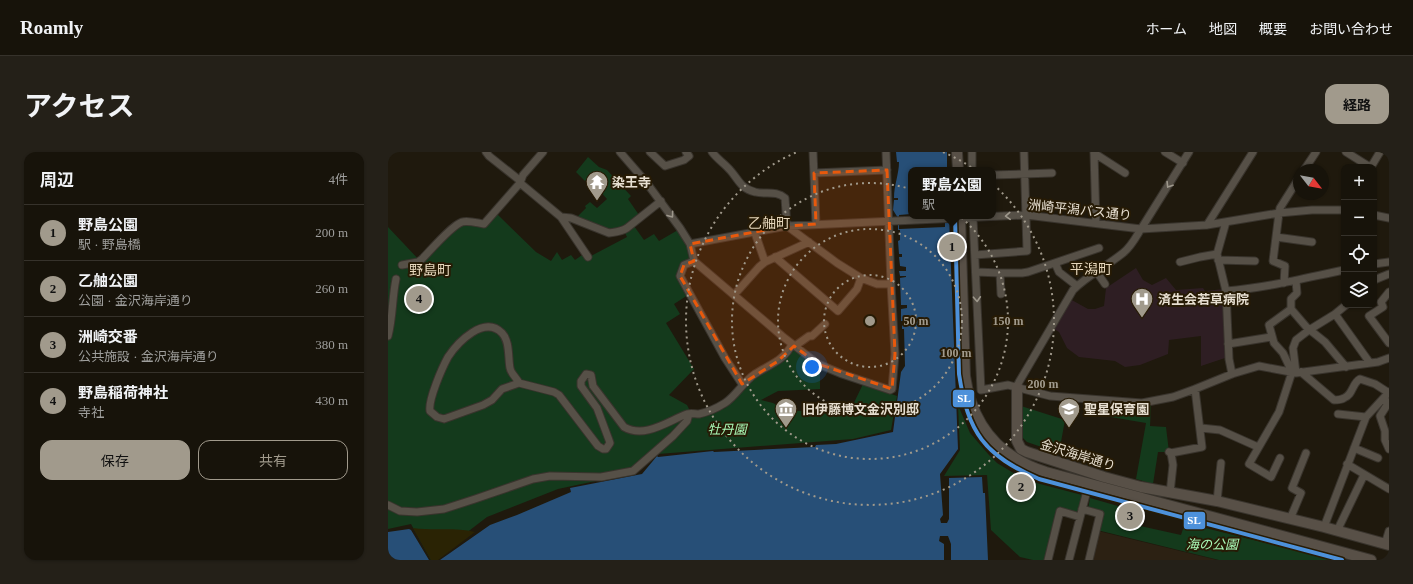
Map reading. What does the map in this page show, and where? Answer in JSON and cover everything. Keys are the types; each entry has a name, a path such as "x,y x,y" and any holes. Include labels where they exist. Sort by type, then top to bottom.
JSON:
{"street":[{"path":"486,152 561,217 588,256"},
{"path":"402,265 418,262 445,235 461,222 484,224 520,182 523,175 543,152"},
{"path":"620,152 634,166 680,228 690,244 694,260 793,345 818,364 842,374 890,390 892,389 896,354 891,284 886,152"},
{"path":"650,152 665,166 684,160 689,156 686,152"},
{"path":"712,152 746,189 757,193 779,193 785,198 787,226 861,278 877,284 891,284"},
{"path":"814,152 816,224"},
{"path":"958,152 958,167"},
{"path":"972,152 972,167"},
{"path":"974,255 1027,251 1024,152"},
{"path":"1094,152 1124,173"},
{"path":"1094,152 1096,223"},
{"path":"1165,152 1183,163"},
{"name":"洲崎平潟バス通り","path":"996,216 1026,215 1142,228 1190,152"},
{"path":"1207,225 1253,152"},
{"path":"1308,164 1316,152"},
{"path":"1346,152 1365,164"},
{"path":"1372,164 1380,152"},
{"path":"814,173 886,170"},
{"path":"996,175 1052,172"},
{"path":"1284,283 1286,266 1273,261 1280,208 1293,187"},
{"path":"561,217 571,218 609,233 622,231 660,201"},
{"path":"1142,228 1207,225 1279,213 1312,210 1341,210"},
{"path":"1377,216 1389,218"},
{"name":"洲崎平潟バス通り","path":"690,244 787,226 929,219"},
{"path":"956,219 965,376 973,408 980,422 995,443 1017,460 1046,472 1371,560"},
{"path":"972,219 981,390 1008,386 1050,396 1142,403 1173,397 1232,374 1259,366 1296,372 1346,367 1389,358"},
{"path":"1226,222 1218,257 1226,291 1228,344 1232,374"},
{"name":"金沢海岸通り","path":"1142,228 1130,246 1123,253 1096,271 1073,290 1019,382 1017,387 1018,446 1027,452 1104,477 1170,493 1217,501 1290,518 1387,544"},
{"path":"755,233 765,262"},
{"path":"1276,237 1312,242"},
{"path":"734,295 765,262 809,242"},
{"path":"976,272 1022,273 1099,248"},
{"path":"775,257 838,311 857,289 861,278"},
{"path":"1180,262 1200,257 1218,257 1255,261"},
{"path":"694,260 684,265 680,276 725,358 742,384"},
{"path":"1377,264 1389,262"},
{"path":"1055,263 1059,272 1077,286"},
{"path":"1226,291 1250,289 1296,281 1319,274 1341,270"},
{"path":"1096,271 1105,284"},
{"path":"1000,272 1001,294"},
{"path":"1377,279 1389,274"},
{"path":"388,336 391,324 393,291 396,279"},
{"path":"1296,281 1297,292 1291,299 1290,309 1269,325 1274,343 1296,372 1334,400 1344,398 1350,394 1356,381 1360,379 1375,384 1388,396"},
{"path":"1389,292 1380,302 1383,307 1369,316 1389,343"},
{"path":"1280,458 1270,477 1248,464 1278,412 1296,372 1293,348 1296,340 1342,308"},
{"path":"1290,309 1309,330 1325,342 1346,367"},
{"path":"1335,314 1370,363"},
{"path":"519,383 510,371 507,342 503,333 495,328 485,326 464,337 448,357 432,396 429,406 430,411 436,417 444,420 483,405 492,400 502,389 519,383 554,392 559,395 598,446 603,449 608,447 610,443 597,408 582,386 580,380 586,374 591,375 593,386 624,427 631,431 647,430 689,414 698,414 721,406 729,400 742,384 754,374 778,361 793,345 809,336 812,336 825,324"},
{"path":"1228,344 1272,337"},
{"path":"1170,493 1173,465 1170,453 1202,447 1201,428 1195,389"},
{"path":"1324,527 1366,417 1388,396"},
{"path":"1388,396 1387,406 1380,416 1385,440 1389,449"},
{"path":"388,505 400,511 417,512 444,509 533,478 550,476 601,477 633,471 673,436 687,421 689,414"},
{"path":"1338,414 1366,417"},
{"path":"1201,428 1220,430 1258,447"},
{"path":"1354,448 1378,458"},
{"path":"1290,518 1301,493 1292,488 1306,453"},
{"path":"1217,501 1221,463"},
{"path":"1347,464 1389,489"},
{"path":"1337,531 1364,475"},
{"path":"1070,560 1089,483"},
{"path":"1082,509 1100,514 1089,560"},
{"path":"1048,560 1060,511 1080,517"},
{"path":"1387,544 1389,531"}],"highlighted area":[{"path":"887,170 895,354 892,389 818,364 794,346 778,361 742,384 680,276 684,265 694,261 690,244 787,226 816,224 814,173"}],"shaded area":[{"name":"済生会若草病院","path":"1136,268 1143,280 1152,285 1166,278 1176,290 1203,288 1205,291 1224,289 1228,357 1201,366 1201,336 1169,340 1168,354 1140,365 1125,367 1115,361 1079,357 1067,348 1059,332 1054,329 1070,299 1088,309 1095,309 1104,306 1106,288"},
{"path":"1098,531 1217,560 1091,560"}],"green space":[{"path":"588,157 599,167 607,170 631,196 628,199 639,215 624,228 610,231 577,217 590,202 597,208 607,199 588,178 585,181 576,172"},
{"name":"牡丹園","path":"496,213 536,252 551,261 557,252 562,260 571,255 575,260 585,253 589,257 627,237 625,233 634,226 644,240 654,234 659,241 678,230 687,245 690,260 679,278 688,295 674,304 680,314 666,323 694,369 669,395 687,405 693,417 725,408 750,382 780,364 794,350 820,368 820,389 778,391 761,400 773,403 784,409 795,411 850,411 863,384 897,396 891,430 853,439 658,454 638,472 558,489 487,517 431,560 411,524 388,529 388,227 422,263 461,224 472,223 483,226"},
{"path":"1101,404 1151,406 1150,426 1166,427 1169,452 1158,452 1153,484 1136,479 1146,423 1099,415"},
{"path":"958,405 970,433 997,463 1025,480 1082,495 1078,513 1057,509 1045,560 1033,560 1020,557 991,530 987,475 944,476 960,450"},
{"path":"1021,406 1065,420 1059,453 1027,442 1021,436"},
{"name":"海の公園","path":"1090,498 1125,508 1122,522 1181,535 1185,523 1334,560 1219,560 1097,530 1101,513 1088,509"}],"sand":[{"path":"413,528 475,532 438,560 431,560"}],"water":[{"path":"896,152 947,152 947,167 908,167 908,219 949,219 958,449 940,474 943,515 940,519 941,523 947,523 949,519 949,478 982,477 983,493 985,493 988,560 951,560 951,544 948,536 940,536 939,541 944,544 944,560 440,560 490,525 571,492 570,488 642,474 657,456 713,451 815,447 816,445 836,444 893,432 901,372 905,366 904,329 902,329 902,325 908,324 907,321 901,321 901,309 907,308 907,305 901,305 900,278 906,276 900,276 899,271 906,271 906,267 900,266 899,257 902,257 902,254 899,254 898,241 900,240 900,230 898,230 898,218 893,210 894,200 898,200 898,198 894,198 899,162 897,162"},
{"path":"409,529 429,560 388,560 388,532"}],"pier":[{"path":"908,214 908,219 945,219 945,227 899,229 899,215"}],"transit line":[{"name":"SL","path":"955,219 959,374 968,412 974,427 982,440 992,451 1020,470 1039,479 1342,560"}],"place":[{"name":"染王寺","path":"597,202"},
{"name":"野島公園","path":"952,247"},
{"name":"野島稲荷神社","path":"419,299"},
{"name":"済生会若草病院","path":"1142,318"},
{"name":"旧伊藤博文金沢別邸","path":"786,428"},
{"name":"聖星保育園","path":"1069,428"},
{"name":"乙舳公園","path":"1021,487"},
{"name":"洲崎交番","path":"1130,516"}],"district":[{"name":"乙舳町","path":"769,223"},
{"name":"平潟町","path":"1091,269"},
{"name":"野島町","path":"430,270"}]}
